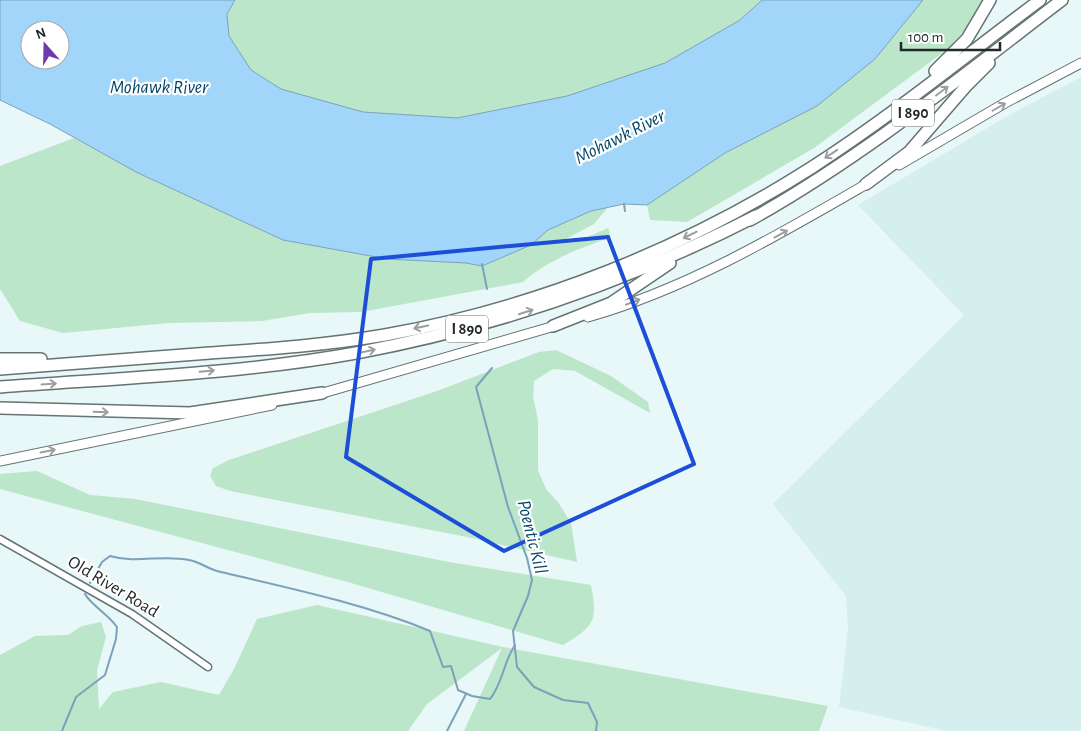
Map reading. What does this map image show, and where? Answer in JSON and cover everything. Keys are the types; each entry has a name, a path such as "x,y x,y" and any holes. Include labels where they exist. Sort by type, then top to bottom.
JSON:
{"highway":[{"path":"871,126 959,49 974,29 990,0"},
{"name":"I 890","path":"0,369 353,340 432,325 517,303 619,266 718,221 811,167 871,126 1040,0"},
{"path":"866,184 909,152 974,77 1062,0"},
{"name":"I 890","path":"0,387 284,364 355,353 435,337 520,314 590,290 658,263 756,216 818,179 879,137 1062,0"},
{"path":"553,326 611,303 668,264 756,216"},
{"path":"0,359 140,358"},
{"path":"0,408 190,413 322,393"}],"main road":[{"path":"0,461 254,410 322,393 622,306 712,269 776,237 1012,99 1081,63"}],"street":[{"name":"Old River Road","path":"0,539 132,614 208,667"}],"highlighted area":[{"path":"608,237 694,464 504,551 346,457 371,259"}],"shaded area":[{"path":"1081,77 1081,731 947,731 839,707 848,628 846,596 773,504 964,315 858,205 1004,118"}],"green space":[{"path":"235,0 762,0 740,20 665,63 567,96 457,118 363,112 281,89 251,70 229,36 227,14"},
{"path":"923,0 983,0 974,20 949,48 814,148 687,222 650,220 647,205 725,153 817,106 875,59"},
{"path":"74,138 136,172 283,240 387,259 466,263 482,266 531,245 548,230 591,211 610,205 594,224 562,241 581,240 608,228 611,237 576,250 554,261 523,282 361,312 310,313 262,321 169,323 63,333 20,321 0,289 0,166"},
{"path":"556,350 611,376 648,402 650,413 575,371 553,369 534,381 533,397 538,420 538,470 546,489 558,502 571,523 577,562 467,537 230,491 216,486 210,476 213,468 229,460 437,391 539,352"},
{"path":"37,471 90,495 135,499 449,562 591,585 594,607 593,615 591,622 581,633 563,645 351,583 0,489 0,474"},
{"path":"317,605 503,647 828,706 819,731 464,731 502,648 427,704 408,731 0,731 0,655 35,636 68,635 82,626 101,622 106,637 97,670 99,709 113,692 161,682 219,695 234,669 257,619"}],"water":[{"name":"Mohawk River","path":"0,0 235,0 227,14 229,36 251,70 281,89 363,112 457,118 567,96 665,63 740,20 762,0 923,0 875,59 817,106 725,153 647,205 624,204 591,211 548,230 531,245 482,266 466,263 387,259 283,240 136,172 50,124 0,100"}],"waterway":[{"path":"624,204 625,211"},
{"name":"Poentic Kill","path":"482,264 487,289"},
{"name":"Poentic Kill","path":"492,368 476,387 508,507 527,558 532,580 528,596 513,631 517,667 534,687 563,700 588,703 597,722 596,731"},
{"path":"90,583 102,562 110,556 130,559 179,558 193,561 217,571 353,605 430,631 443,667 451,666 458,690 472,696 490,699 498,686 515,645"},
{"path":"62,731 76,697 105,675 116,639 117,627 85,594"},
{"path":"447,731 466,694"}]}
